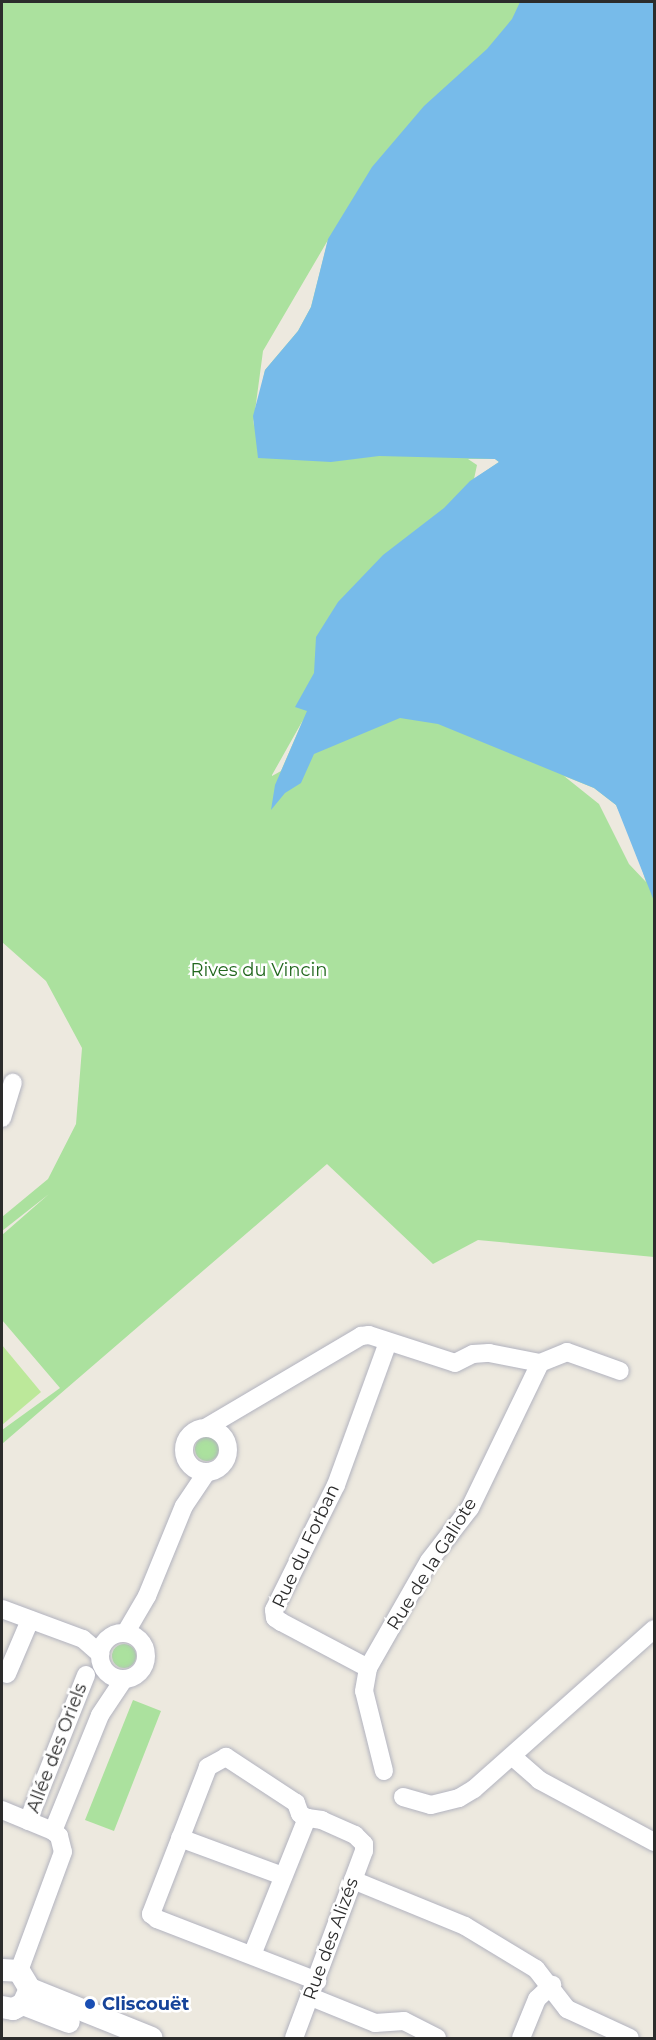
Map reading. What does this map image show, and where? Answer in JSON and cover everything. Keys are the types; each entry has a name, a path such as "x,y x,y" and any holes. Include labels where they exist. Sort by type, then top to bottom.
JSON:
{"street":[{"path":"2,1118 13,1083"},
{"path":"184,1506 187,1462 185,1442 194,1431 207,1427 361,1336 455,1363 473,1354 489,1353 540,1363 567,1352 620,1371"},
{"name":"Rue du Forban","path":"368,1668 281,1622 275,1618 274,1610 336,1485 388,1342"},
{"name":"Rue de la Galiote","path":"384,1771 364,1691 368,1668 429,1561 470,1508 540,1363"},
{"path":"133,1636 184,1506 206,1473 218,1468 226,1458 227,1426 242,1407"},
{"path":"207,1427 225,1438"},
{"path":"187,1462 206,1473"},
{"path":"2,1609 83,1639 103,1663 124,1679"},
{"path":"7,1674 30,1620"},
{"path":"403,1797 431,1805 459,1798 513,1757 583,1690 654,1629"},
{"path":"53,1831 100,1715 124,1679 136,1675 145,1664 146,1651 133,1636 111,1635 103,1663 100,1715"},
{"name":"Allée des Oriels","path":"28,1821 86,1675"},
{"path":"252,1955 307,1818 300,1814 296,1803 226,1757 208,1767 151,1914 252,1955 375,2024 404,2021 437,2038"},
{"path":"513,1757 539,1780 654,1842"},
{"path":"2,1810 53,1831 62,1843 61,1862 11,1994"},
{"name":"Rue des Alizés","path":"294,2038 364,1851 361,1840 322,1820 307,1818"},
{"path":"180,1838 283,1876"},
{"path":"353,1880 465,1926 536,1969 552,1985 567,2009 630,2038"},
{"path":"521,2038 537,2000 552,1985"},
{"path":"11,1994 109,2038"},
{"path":"11,1994 152,2038"}],"green space":[{"name":"Rives du Vincin","path":"2,2 620,2 654,732 654,1257 478,1240 433,1264 327,1164 2,1444 2,1430 60,1388 2,1320 2,1235 49,1194 2,1231 2,1217 48,1179 76,1124 82,1048 46,981 2,942","holes":["328,240 311,307 298,331 265,370 253,426 263,351","468,459 495,459 499,462 474,479 477,465","303,720 281,771 272,775","564,776 594,788 616,805 633,840 646,882 629,864 599,804"]},
{"path":"2,1345 41,1392 2,1425"},
{"path":"207,1437 216,1440 219,1449 216,1458 207,1461 198,1458 195,1449 198,1440"},
{"path":"124,1644 133,1647 136,1656 133,1665 124,1668 115,1665 112,1656 115,1647"},
{"path":"133,1700 161,1711 114,1831 85,1820"}],"water":[{"path":"520,2 654,2 654,901 616,805 594,788 438,724 400,718 314,754 301,783 285,793 271,810 275,785 307,711 295,707 314,673 316,637 338,602 383,555 444,508 470,481 499,462 495,459 379,456 331,462 258,458 253,416 265,370 298,331 311,307 328,239 372,167 424,106 487,49 512,19"}],"place":[{"name":"Cliscouët","path":"90,2004"}]}
